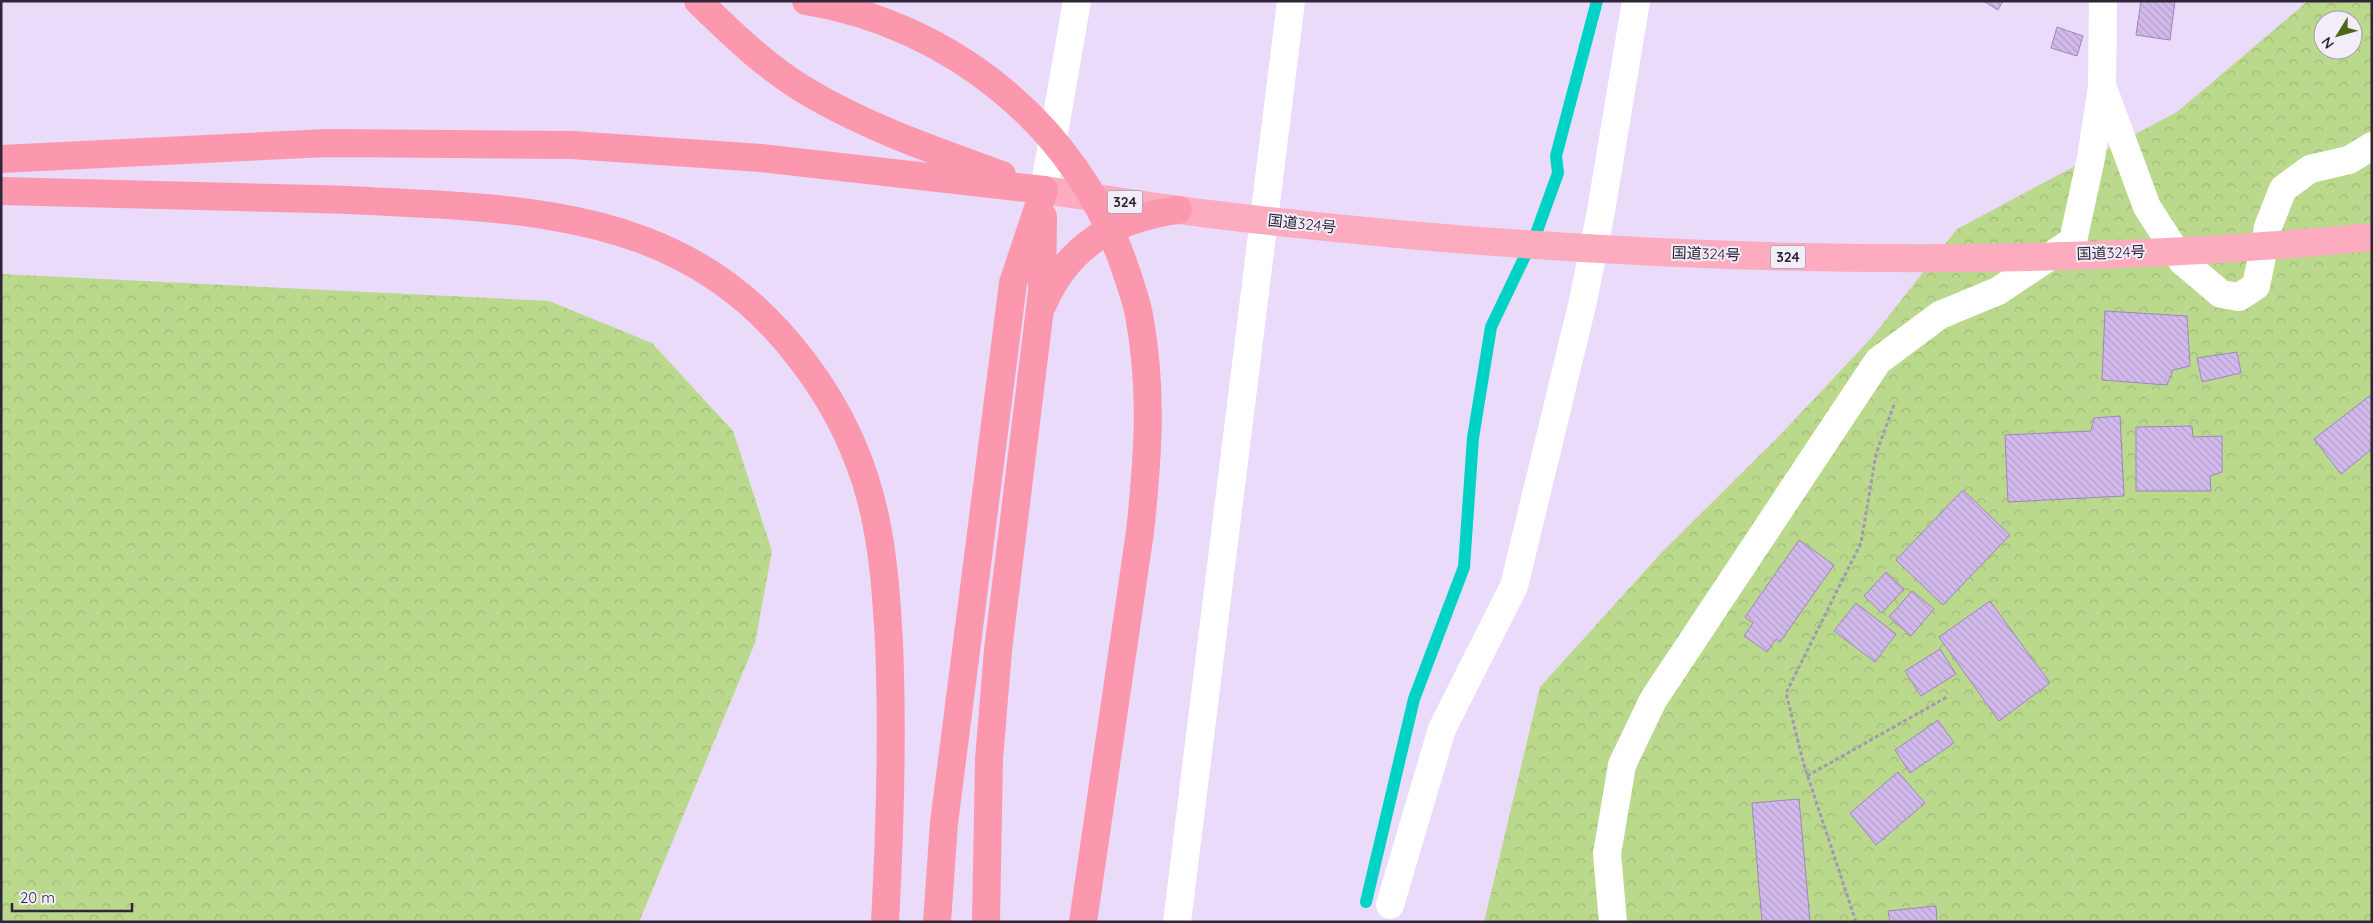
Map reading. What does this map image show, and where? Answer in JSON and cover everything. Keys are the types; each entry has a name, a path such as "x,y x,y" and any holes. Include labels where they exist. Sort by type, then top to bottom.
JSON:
{"highway":[{"path":"698,1 734,36 770,66 806,91 848,114 898,136 1044,190"},
{"path":"806,1 850,12 909,32 965,62 1018,102 1066,154 1087,185 1115,238 1139,312 1145,350 1149,422 1147,466 1139,542 1083,922"},
{"path":"1,159 328,142 572,145 761,158 1044,190"},
{"path":"986,922 989,759 998,650 1042,292 1044,190"},
{"path":"937,922 944,823 1013,283 1044,190"},
{"name":"国道324号","path":"1044,190 1206,214 1463,239 1614,250 1777,256 1969,256 2123,253 2289,245 2372,237"},
{"path":"1,192 370,200 503,209 551,216 596,224 632,235 667,249 696,264 749,302 772,324 818,380 852,445 866,480 874,513 886,589 891,681 889,844 885,922"},
{"path":"1039,315 1051,287 1064,267 1082,249 1121,224 1147,214 1178,210"}],"street":[{"path":"1044,190 1077,1"},
{"path":"1178,922 1291,1"},
{"path":"1390,905 1442,729 1514,586 1586,283 1601,211 1636,1"},
{"path":"1613,922 1607,854 1622,765 1653,700 1878,360 1940,315 1998,291 2073,241 2091,158 2102,86 2103,1"},
{"path":"2102,86 2147,207 2182,261 2221,294 2239,297 2256,286 2268,227 2282,189 2310,169 2349,160 2372,146"}],"path":[{"path":"1856,922 1807,776 1786,693 1861,543 1876,454 1902,385 1878,360"},
{"path":"1807,776 1947,698"}],"green space":[{"path":"2308,1 2372,1 2372,922 1484,922 1540,687 1662,552 1782,433 1873,336 1957,229 2177,112"},
{"path":"1,274 549,301 652,343 733,431 772,551 755,643 639,922 1,922"}],"building":[{"path":"1983,1 2003,1 1998,10"},
{"path":"2141,1 2175,1 2170,40 2136,35"},
{"path":"2057,27 2083,36 2077,56 2051,48"},
{"path":"2105,311 2187,316 2190,366 2173,370 2167,385 2102,380"},
{"path":"2237,352 2241,373 2202,382 2197,358"},
{"path":"2372,394 2372,449 2341,474 2314,439"},
{"path":"2120,416 2124,496 2008,502 2005,435 2091,431 2094,418"},
{"path":"2192,426 2193,437 2222,436 2222,472 2210,476 2211,491 2136,491 2136,427"},
{"path":"1963,490 2010,535 1943,605 1896,560"},
{"path":"1799,540 1834,565 1780,642 1776,639 1767,652 1744,636 1753,623 1745,617"},
{"path":"1886,572 1904,589 1882,613 1864,596"},
{"path":"1912,591 1934,609 1911,636 1889,617"},
{"path":"1990,601 2050,683 1999,721 1939,637"},
{"path":"1856,603 1896,634 1875,662 1834,631"},
{"path":"1940,649 1956,674 1921,696 1905,671"},
{"path":"1938,720 1954,743 1910,773 1895,750"},
{"path":"1898,772 1925,803 1876,845 1850,813"},
{"path":"1799,799 1810,922 1762,922 1752,803"},
{"path":"1936,906 1937,922 1890,922 1888,911"}],"waterway":[{"path":"1366,902 1414,699 1464,567 1473,438 1491,327 1537,231 1558,173 1556,156 1597,1"}]}
